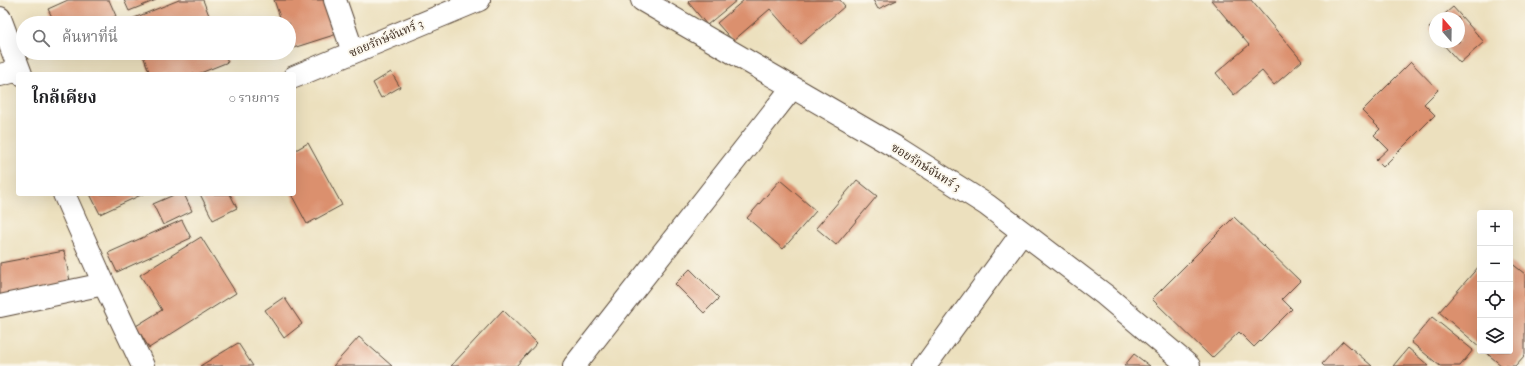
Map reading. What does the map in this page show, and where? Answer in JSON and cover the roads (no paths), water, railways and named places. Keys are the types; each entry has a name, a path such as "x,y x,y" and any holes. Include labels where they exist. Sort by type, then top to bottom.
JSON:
{"street":[{"path":"335,0 354,52"},
{"name":"ซอยรักษ์จันทร์ 3","path":"296,76 479,0"},
{"name":"ซอยรักษ์จันทร์ 3","path":"642,0 905,153 987,205 1105,295 1189,366"},
{"path":"0,18 13,73"},
{"path":"574,366 792,88"},
{"path":"65,196 104,284 143,366"},
{"path":"925,366 1022,233"},
{"path":"0,306 104,284"}]}
